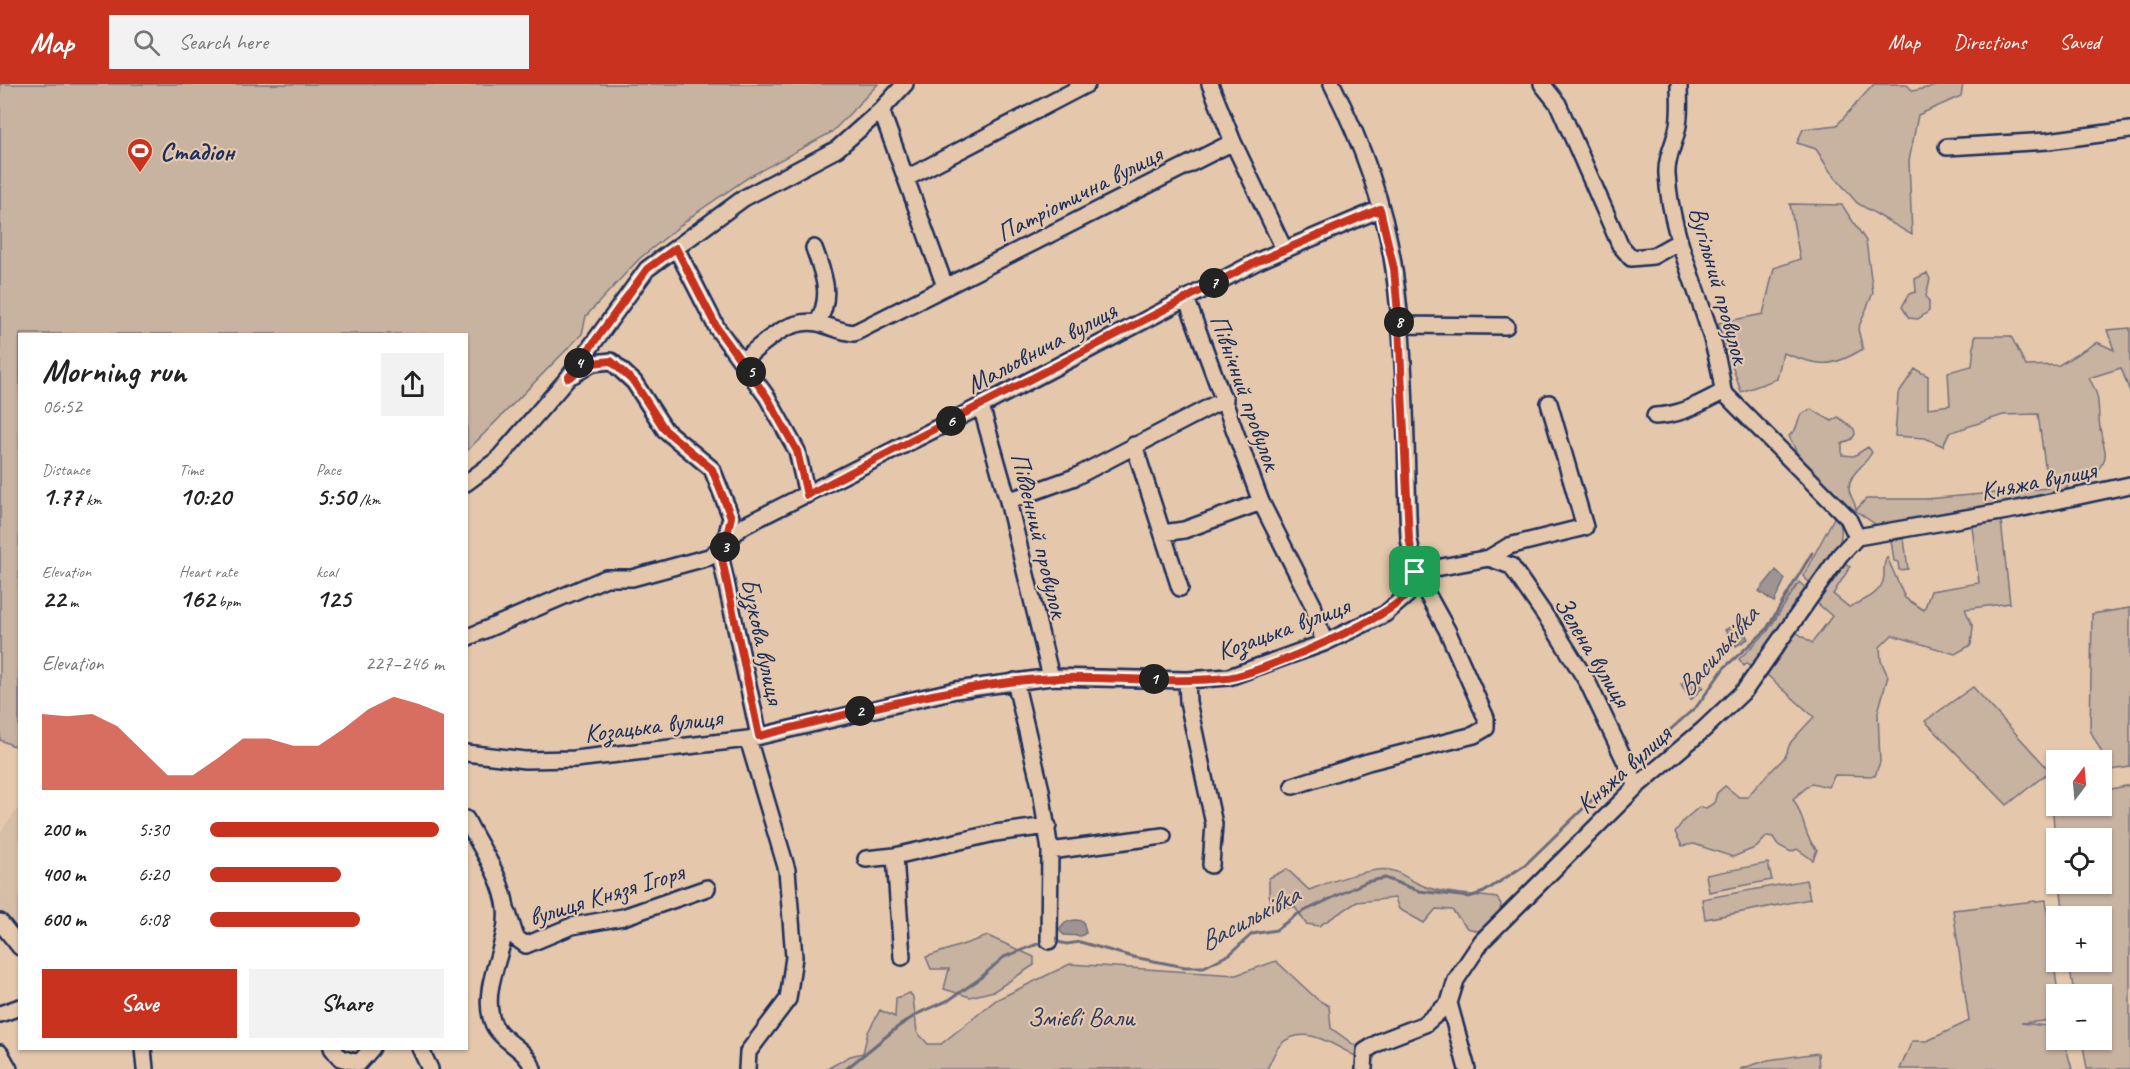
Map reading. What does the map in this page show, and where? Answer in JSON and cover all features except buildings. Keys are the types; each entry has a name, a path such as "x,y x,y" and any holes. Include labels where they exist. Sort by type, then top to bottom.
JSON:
{"street":[{"path":"468,482 497,460 568,378 647,269 744,198 837,149 881,110 904,84"},
{"path":"908,178 1087,84"},
{"path":"1210,84 1233,142 1284,249"},
{"path":"1293,786 1368,762 1474,735 1486,728 1485,718 1447,630 1415,572 1409,538 1399,325 1394,269 1380,209 1357,136 1332,84"},
{"path":"1542,84 1558,104 1620,245 1631,258 1653,256 1678,242"},
{"name":"Вугільний провулок","path":"1655,416 1674,415 1693,409 1723,392 1719,362 1708,322 1678,242 1667,174 1668,157 1680,116 1679,84"},
{"path":"881,110 908,178 945,286"},
{"path":"1947,147 2068,139 2130,130"},
{"name":"Патріотична вулиця","path":"742,360 777,332 797,324 817,323 839,332 854,333 1233,142"},
{"name":"Мальовнича вулиця","path":"468,638 606,578 632,578 709,557 719,551 728,537 745,525 1284,249 1380,209"},
{"path":"676,248 717,328 767,397 797,451 807,495"},
{"path":"814,248 827,290 825,310 817,323"},
{"name":"Північний провулок","path":"1186,298 1261,502 1313,605 1323,643"},
{"path":"1399,325 1506,326"},
{"name":"Бузкова вулиця","path":"568,378 592,363 611,361 634,382 665,430 712,469 731,517 722,559 753,737 787,870 794,957 788,999 748,1052 747,1069"},
{"path":"1723,392 1848,518 1857,537"},
{"path":"1008,501 1075,477 1225,399"},
{"path":"1415,572 1489,558 1509,546 1585,526 1550,403"},
{"name":"Південний провулок","path":"981,406 1008,501 1051,677"},
{"path":"1134,445 1180,588"},
{"name":"Княжа вулиця","path":"1449,1003 1456,980 1482,941 1637,786 1703,730 1745,690 1840,555 1857,537 2018,509 2130,485"},
{"name":"Північний провулок","path":"1163,533 1184,530 1261,502"},
{"name":"Зелена вулиця","path":"1489,558 1511,566 1553,627 1588,683 1637,786"},
{"name":"Козацька вулиця","path":"468,753 525,760 575,759 753,737 934,695 1051,677 1187,680 1229,678 1323,643 1385,614 1407,595 1415,572"},
{"path":"1187,680 1188,702 1214,824 1211,865"},
{"path":"1015,681 1048,826 1049,941"},
{"path":"468,823 493,868 506,908 504,935 489,997 491,1018 498,1033 529,1058 532,1069"},
{"path":"866,859 896,856 995,832 1048,826"},
{"path":"1050,851 1163,836"},
{"path":"896,856 902,957"},
{"name":"вулиця Князя Ігоря","path":"506,908 516,938 526,945 572,926 623,917 707,888"},
{"path":"0,922 18,944"},
{"path":"1364,1069 1365,1051 1381,1041 1425,1024 1449,1003 1467,1069"},
{"path":"0,1014 18,1008"},
{"path":"143,1050 145,1069"},
{"path":"334,1050 340,1058 358,1066 370,1050"},
{"path":"0,1053 9,1069"}],"shaded area":[{"path":"1776,570 1785,579 1774,602 1759,591"},
{"path":"1739,622 1748,639 1736,646 1725,630"},
{"path":"1692,675 1703,687 1691,700 1681,684"},
{"path":"18,808 18,921 11,930 0,916 0,833"},
{"path":"1083,921 1086,933 1081,936 1064,935 1059,930 1066,922"}],"green space":[{"path":"0,84 878,84 832,132 749,177 696,213 639,259 586,316 582,334 468,450 468,333 18,333 18,748 0,740"},
{"path":"1874,84 1906,84 1913,91 1944,84 1963,84 1961,96 1918,115 1909,161 1912,235 1857,203 1829,170 1816,149 1797,143 1803,129 1837,125"},
{"path":"1790,204 1842,205 1866,241 1873,293 1858,329 1863,349 1832,363 1815,363 1783,353 1777,379 1741,392 1718,323 1763,314 1774,268 1800,259"},
{"path":"1927,273 1930,279 1926,296 1929,311 1918,319 1909,318 1902,307 1909,294 1916,292 1915,279"},
{"path":"2130,328 2130,392 2121,368 2089,378 2097,397 2104,459 2101,466 2083,485 2069,481 2065,495 1878,526 1847,505 1799,457 1789,436 1795,430 1801,414 1811,409 1832,421 1838,417 1854,429 1855,434 1852,439 1842,444 1842,455 1854,456 1868,447 1872,452 1850,483 1849,491 1856,510 1866,499 1926,499 2048,488 2038,414 2003,415 1949,433 1943,446 1925,438 1895,436 1898,394 1915,369 1928,376 1928,408 1950,405 1948,372 1972,366 1975,336 2011,336 2026,366 2059,365 2097,342 2114,350 2107,330"},
{"path":"1836,514 1840,524 1840,543 1831,560 1811,584 1803,576"},
{"path":"2001,521 2010,603 1965,609 1973,627 1971,645 1955,654 1892,635 1880,647 1881,661 1888,676 1878,712 1880,762 1875,776 1835,775 1828,787 1812,783 1793,799 1809,839 1817,850 1813,860 1797,849 1791,852 1778,845 1773,837 1767,836 1757,847 1733,857 1694,844 1682,846 1675,832 1684,820 1699,807 1706,808 1714,803 1717,793 1725,786 1739,797 1748,797 1785,757 1791,742 1814,717 1766,674 1796,632 1812,643 1832,616 1817,603 1844,562 1850,567 1833,594 1849,607 1871,596 1880,588 1887,557 1905,598 1924,610 1931,591 1979,583 1972,526"},
{"path":"1904,539 1908,569 1899,570 1898,562 1894,561 1891,540"},
{"path":"1799,582 1809,591 1752,671 1747,663 1744,666 1739,659 1767,632"},
{"path":"2130,608 2130,767 2112,770 2112,750 2100,750 2090,730 2092,614"},
{"path":"1973,687 2046,767 2046,774 2007,805 1925,721"},
{"path":"2130,785 2130,1069 2087,1069 2084,1050 2112,1050 2112,984 2072,984 2071,972 2112,972 2112,906 2063,906 2061,894 2112,894 2112,828 2054,828 2053,816 2112,816 2112,789"},
{"path":"1768,863 1772,880 1709,892 1706,875"},
{"path":"1287,869 1309,890 1373,870 1390,870 1428,888 1497,898 1501,904 1499,916 1478,931 1467,928 1452,910 1436,909 1424,923 1399,909 1395,898 1357,902 1319,926 1306,924 1295,907 1273,910 1269,894 1269,878"},
{"path":"1806,880 1810,899 1705,919 1702,899"},
{"path":"2046,900 2046,972 2055,972 2057,984 2046,984 2046,1021 2021,1023 2046,1026 2046,1050 2067,1050 2072,1069 1900,1069 1912,1041 1927,1041 1969,1021 1953,910"},
{"path":"988,936 1034,957 1034,965 994,991 970,997 944,989 949,969 931,969 926,957"},
{"name":"Змієві Вали","path":"1276,961 1318,1000 1329,1006 1331,1028 1357,1047 1355,1056 1319,1038 1299,1035 1279,1046 1267,1069 827,1069 850,1056 863,1053 868,1032 880,1010 895,1017 896,998 910,993 913,997 917,1032 928,1044 941,1044 996,1000 1070,964 1236,975"},
{"path":"1818,1053 1819,1069 1740,1069 1768,1060"}],"waterway":[{"name":"Васильківка","path":"1635,761 1697,706 1724,668 1766,630 1812,553"},
{"name":"Васильківка","path":"1053,941 1067,944 1080,942 1133,957 1185,967 1204,967 1230,954 1252,934 1276,930 1296,915 1366,882 1385,878 1419,891 1469,897 1484,892 1525,865 1621,772"},
{"name":"Васильківка","path":"846,1069 899,1026 919,1013 949,1000 978,980 1004,957 1043,942"}],"place":[{"name":"Стадіон","path":"140,174"}],"route":[{"path":"1380,209 1394,269 1399,325 1409,538 1415,572 1407,595 1385,614 1323,643 1229,678 1187,680 1051,677 1015,681 912,699 759,736 722,559 731,517 712,469 665,430 634,382 611,361 592,363 568,378 647,269 676,248 717,328 767,397 797,451 807,495 1258,261 1380,209"}]}
